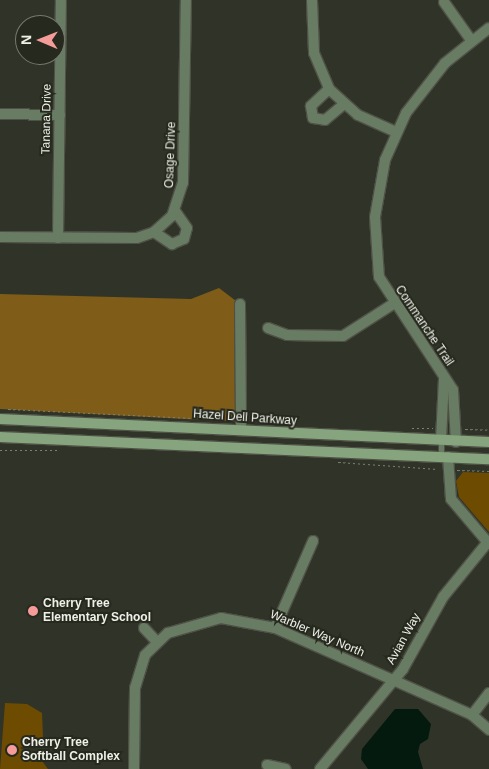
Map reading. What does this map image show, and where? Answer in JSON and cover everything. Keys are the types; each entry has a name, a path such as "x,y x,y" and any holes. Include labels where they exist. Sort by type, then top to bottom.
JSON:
{"main road":[{"name":"Hazel Dell Parkway","path":"0,419 456,442 489,442"},
{"path":"0,437 489,459"}],"street":[{"name":"Tanana Drive","path":"58,238 61,0"},
{"name":"Osage Drive","path":"154,232 175,211 183,183 186,0"},
{"path":"312,0 314,53 329,89 344,105 396,132"},
{"path":"444,2 471,40"},
{"name":"Commanche Trail","path":"456,442 456,404 444,379 393,304 379,277 374,241 380,181 396,132 425,85 471,40 489,28"},
{"path":"329,89 311,106 313,118 325,120 344,105"},
{"path":"0,114 60,115"},
{"path":"0,238 130,238 154,232 172,244 184,239 187,228 175,211"},
{"path":"240,304 241,430"},
{"path":"268,328 287,335 343,336 393,304"},
{"name":"Commanche Trail","path":"441,440 444,379"},
{"path":"448,458 451,499 488,544"},
{"path":"275,628 313,541"},
{"name":"Avian Way","path":"320,769 394,681 443,597 488,544"},
{"name":"Warbler Way North","path":"134,769 136,680 145,655 156,641 180,628 221,618 275,628 472,715 489,730"},
{"path":"144,628 156,641"},
{"path":"472,715 489,693"},
{"path":"267,765 286,769"}],"lane":[{"path":"441,440 448,458"},
{"path":"448,458 456,442"}],"path":[{"path":"467,429 489,430"},
{"path":"0,450 66,450"},
{"path":"464,470 489,470"}],"shaded area":[{"path":"219,288 240,304 241,422 0,409 0,294 191,299"},
{"path":"463,472 489,473 489,532 459,497 456,481"},
{"path":"5,703 27,704 42,713 43,737 20,748 39,757 48,769 0,769"},
{"path":"395,709 418,709 431,724 428,739 420,744 418,752 423,769 368,769 361,759 362,749"}],"place":[{"name":"Cherry Tree Elementary School","path":"33,611"},
{"name":"Cherry Tree Softball Complex","path":"12,750"}]}
